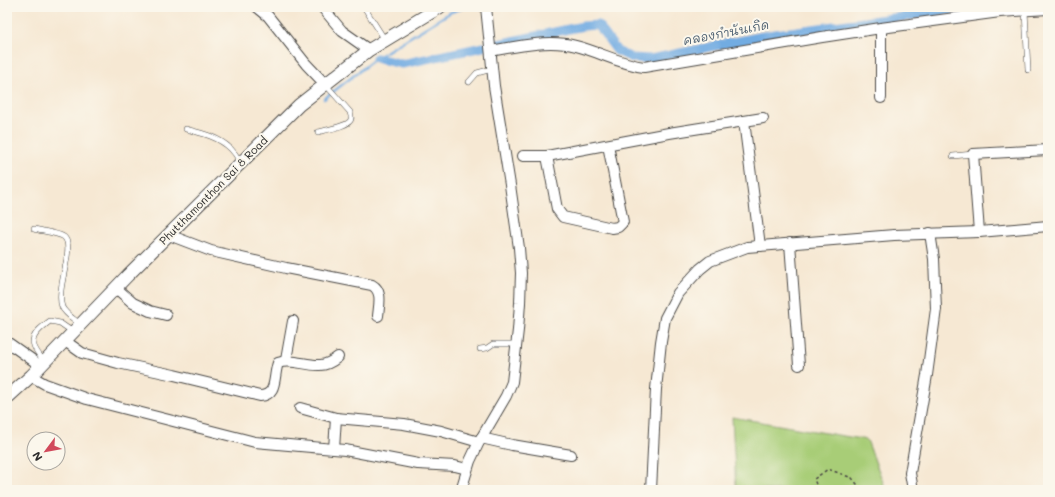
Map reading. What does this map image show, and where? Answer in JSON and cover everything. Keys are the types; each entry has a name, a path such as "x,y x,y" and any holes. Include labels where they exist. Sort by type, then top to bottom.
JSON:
{"street":[{"path":"257,7 268,16 306,64 325,84"},
{"path":"322,7 342,31 369,50"},
{"name":"Phutthamonthon Sai 8 Road","path":"7,398 31,376 169,234 299,105 369,50 440,7"},
{"path":"461,490 480,440 506,396 512,382 521,273 510,185 492,69 486,7"},
{"path":"491,51 525,45 575,45 629,65 644,67 881,28 1000,12 1048,9"},
{"path":"881,28 882,98"},
{"path":"523,156 547,156 670,133 763,118"},
{"path":"744,121 760,246"},
{"path":"547,156 557,209 563,217 612,228 618,227 623,222 608,145"},
{"path":"979,232 974,154 1048,150"},
{"path":"650,490 656,389 665,318 678,293 700,269 710,262 747,247 894,235 979,232 1048,226"},
{"path":"913,490 910,473 927,375 936,309 934,266 930,233"},
{"path":"169,234 211,251 372,285 380,292 378,316"},
{"path":"790,243 798,365"},
{"path":"116,288 133,303 150,311 166,315"},
{"path":"286,360 293,321"},
{"path":"73,332 82,353 260,396 266,396 271,393 278,363 286,360 321,365 328,364 338,357"},
{"path":"7,342 42,364"},
{"path":"31,376 45,384 87,399 255,442 345,450 418,464 455,466 468,469"},
{"path":"300,408 336,418 404,424 480,440 571,455"},
{"path":"334,449 336,418"}],"lane":[{"path":"364,7 385,40"},
{"path":"1025,10 1028,70"},
{"path":"469,82 476,73 492,69"},
{"path":"318,132 345,125 351,121 352,118 350,112 325,84"},
{"path":"186,128 210,135 221,142 231,149 241,163"},
{"path":"953,156 974,154"},
{"path":"34,229 63,236 67,240 68,256 59,297 62,308 73,332"},
{"path":"42,364 33,345 33,338 40,328 50,321 60,323 73,332"},
{"path":"480,349 487,348 493,344 516,344"}],"path":[{"path":"818,490 814,479 828,469 852,478 862,490"}],"green space":[{"path":"732,417 867,440 886,490 736,490"}],"waterway":[{"path":"324,99 376,58 451,12 466,7"},
{"name":"คลองกำนันเกิด","path":"498,44 583,26 598,25 617,51 632,58 651,59 768,35 974,7"},
{"name":"คลองกำนันเกิด","path":"376,58 402,64 483,47"}]}
